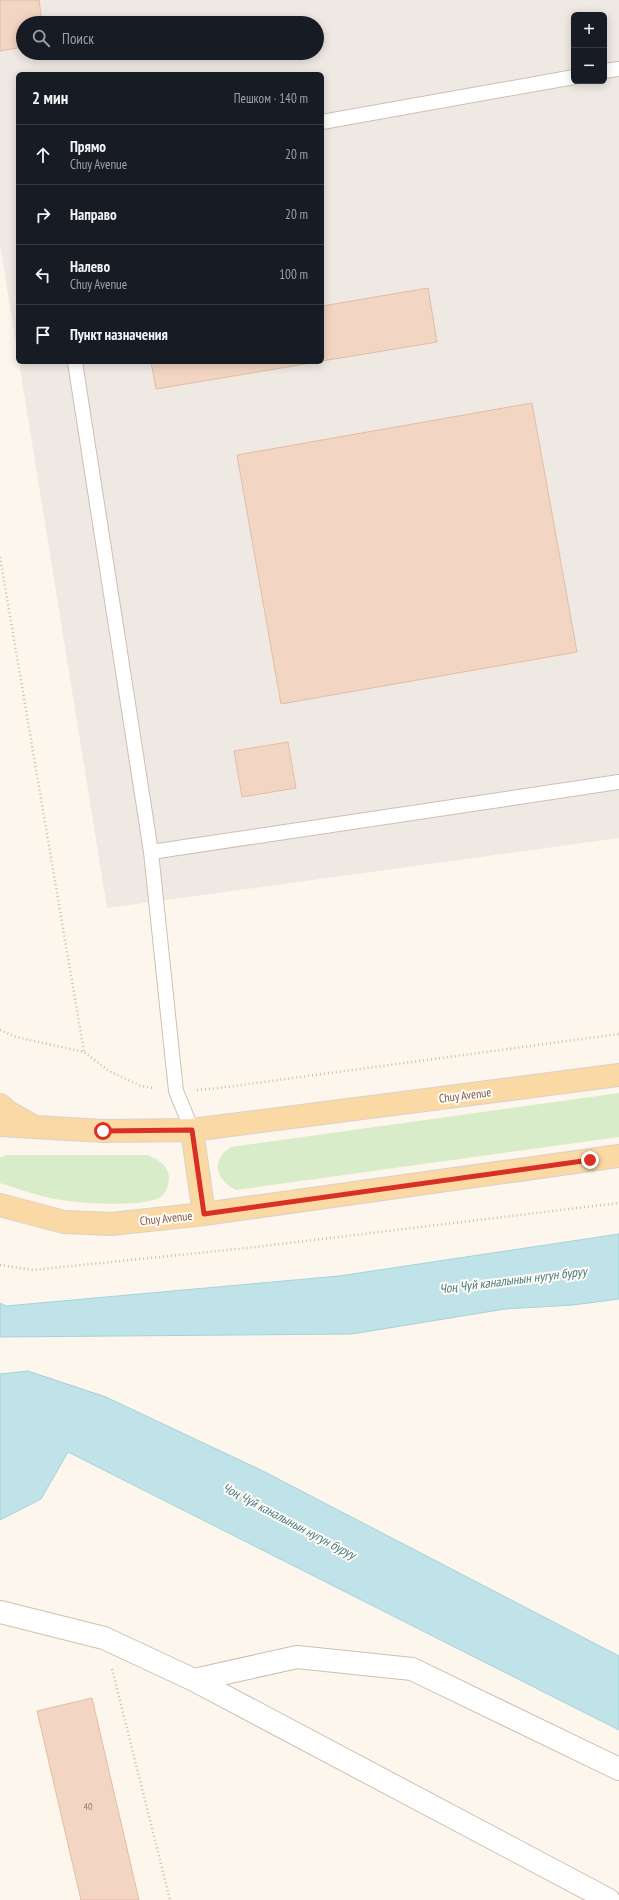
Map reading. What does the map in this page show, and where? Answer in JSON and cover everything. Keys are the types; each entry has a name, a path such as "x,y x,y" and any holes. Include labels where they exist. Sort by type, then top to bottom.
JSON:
{"main road":[{"name":"Chuy Avenue","path":"0,1125 103,1131 192,1130 619,1075"},
{"path":"0,1105 8,1112 37,1128"},
{"path":"0,1139 37,1128"},
{"path":"192,1130 204,1214"},
{"name":"Chuy Avenue","path":"0,1205 64,1222 111,1224 204,1214 619,1156"}],"street":[{"path":"0,1612 104,1638 194,1680 610,1900"},
{"path":"194,1680 297,1657 412,1670 619,1769"}],"lane":[{"path":"607,71 619,69"},
{"path":"324,122 571,78"},
{"path":"75,364 151,852 176,1091 192,1130"},
{"path":"151,852 619,782"}],"path":[{"path":"0,557 84,1052"},
{"path":"0,1030 16,1037 84,1052 109,1071 141,1086 176,1091 219,1088 619,1034"},
{"path":"0,1265 33,1270 247,1248 619,1203"},
{"path":"104,1638 170,1900"}],"shaded area":[{"path":"0,0 619,0 619,838 107,908 19,364 324,364 324,72 16,72 16,344 0,245"}],"green space":[{"path":"619,1093 619,1137 236,1190 224,1181 218,1170 220,1158 224,1152 231,1147"},
{"path":"6,1155 147,1155 158,1160 164,1165 168,1172 169,1182 162,1196 153,1200 141,1202 108,1204 60,1200 37,1195 0,1183 0,1158"}],"water":[{"name":"Чоң Чүй каналынын нугун буруу","path":"619,1234 619,1299 573,1305 505,1309 352,1334 0,1337 0,1303 6,1306 339,1276"},
{"name":"Чоң Чүй каналынын нугун буруу","path":"28,1371 106,1397 263,1471 619,1656 619,1730 68,1452 41,1499 0,1520 0,1374"}],"building":[{"path":"0,0 39,0 41,16 16,16 16,48 0,51"},
{"path":"428,288 437,342 324,361 324,306"},
{"path":"151,364 305,364 156,389"},
{"path":"532,403 577,652 281,704 237,455"},
{"path":"288,742 296,788 242,797 234,751"},
{"path":"92,1698 139,1900 81,1900 37,1711"}],"route":[{"path":"103,1131 192,1130 204,1214 590,1160"}]}
